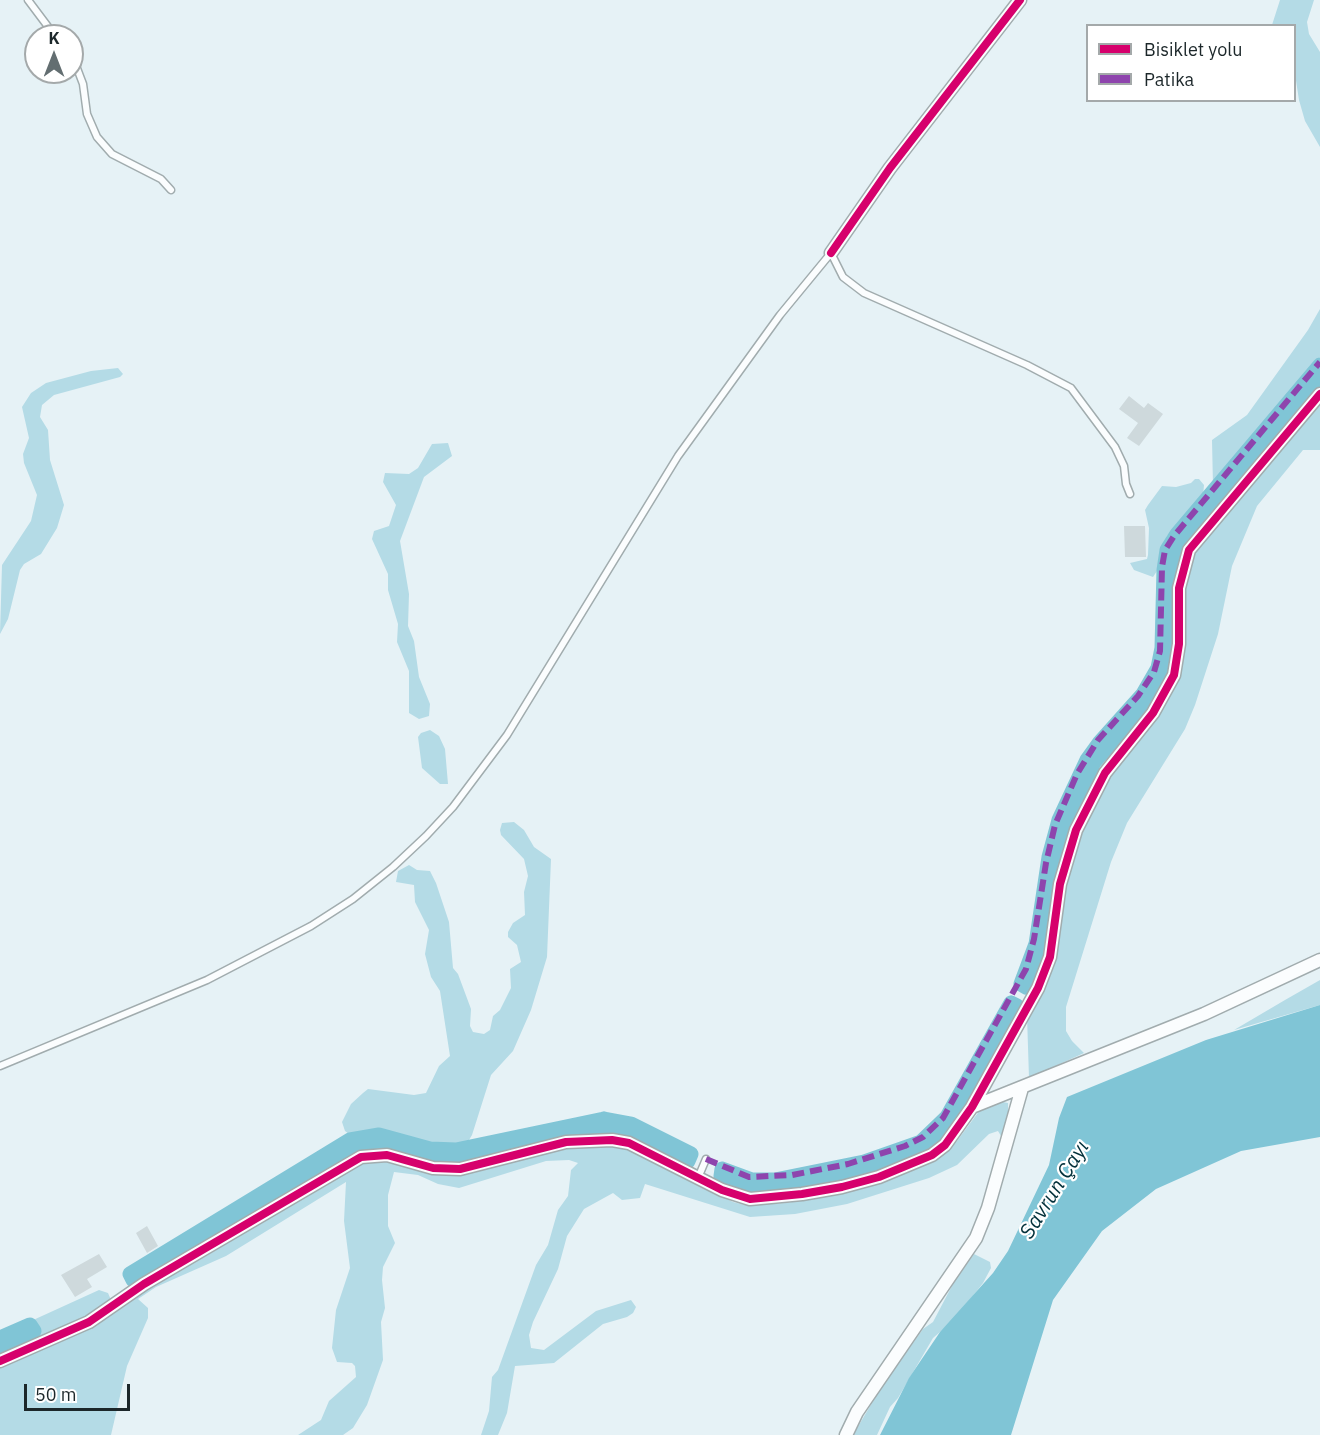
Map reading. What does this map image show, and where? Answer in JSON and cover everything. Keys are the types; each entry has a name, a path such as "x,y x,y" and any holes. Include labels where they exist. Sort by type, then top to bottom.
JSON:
{"street":[{"path":"831,253 890,168 1020,0"},
{"path":"0,1360 89,1322 144,1284 361,1157 387,1155 433,1168 460,1168 566,1142 612,1140 629,1143 698,1179 738,1197 750,1198 802,1194 842,1187 879,1177 932,1155 945,1145 972,1107 1019,1025 1050,957 1065,860 1076,830 1105,773 1153,713 1174,675 1178,661 1179,588 1189,550 1320,394"},
{"path":"972,1107 1106,1051 1228,1004 1320,960"},
{"path":"846,1435 857,1412 976,1238 988,1208 1022,1088"}],"lane":[{"path":"28,0 46,24"},
{"path":"83,84 87,114 97,137 119,158 161,179 171,190"},
{"path":"0,1065 207,980 311,926 353,899 393,867 426,836 453,807 507,735 592,600 673,464 780,315 831,253 843,278 864,293 1027,365 1071,388 1115,447 1124,465 1126,484 1130,494"},
{"path":"698,1179 706,1159"}],"shaded area":[{"path":"1280,0 1314,0 1307,22 1309,34 1320,52 1320,147 1305,121 1299,100 1296,80 1296,24 1272,24"},
{"path":"1320,309 1320,357 1213,486 1212,440 1247,415 1308,330"},
{"path":"118,368 123,374 120,377 54,395 42,405 40,417 48,430 50,460 64,505 57,528 41,554 24,564 20,570 8,619 0,634 2,565 31,521 37,495 24,463 23,454 29,438 22,407 31,393 46,383 91,371"},
{"path":"1320,380 1320,389 1184,550 1177,573 1172,664 1158,696 1101,771 1076,822 1045,959 1037,974 1047,937 1053,884 1066,823 1094,762 1153,695 1169,661 1171,568 1175,552 1184,538"},
{"path":"1320,405 1320,450 1303,450 1257,506 1232,566 1218,634 1195,705 1185,729 1127,823 1111,862 1066,1007 1066,1031 1084,1053 1029,1078 1027,1016 1079,836 1108,778 1178,680 1184,645 1182,594 1194,553 1217,522"},
{"path":"448,443 452,456 424,477 400,541 409,594 408,626 414,641 419,677 430,704 429,716 419,719 409,713 409,671 397,642 398,624 388,590 388,574 372,539 374,531 389,526 396,505 383,482 385,473 409,474 418,468 432,444"},
{"path":"1199,479 1204,485 1203,496 1167,536 1157,571 1153,577 1134,570 1130,563 1147,559 1148,555 1149,528 1145,510 1148,505 1162,486 1176,487 1191,483"},
{"path":"430,730 439,736 445,749 448,784 440,784 422,768 418,737 421,733"},
{"path":"514,822 524,830 534,847 551,859 547,957 531,1010 513,1051 491,1075 472,1135 466,1145 449,1147 420,1143 390,1131 352,1136 345,1131 342,1122 351,1104 363,1093 368,1089 414,1095 426,1093 439,1066 450,1056 440,991 431,977 425,954 429,930 415,902 414,885 396,882 398,871 409,865 417,870 430,871 449,922 453,968 458,974 471,1009 470,1026 473,1032 484,1034 490,1030 493,1016 500,1010 511,988 510,969 521,962 517,945 508,937 508,932 513,923 525,915 524,892 528,876 524,859 501,835 500,830 502,823"},
{"path":"1320,980 1320,1005 1234,1030 1285,1000"},
{"path":"998,1101 1008,1103 1008,1120 1001,1136 998,1131 989,1134 957,1165 929,1178 847,1204 795,1214 750,1217 645,1184 640,1198 622,1200 613,1193 584,1209 567,1236 558,1269 533,1322 529,1335 531,1348 544,1350 596,1311 631,1300 636,1307 627,1317 603,1324 554,1363 515,1366 507,1413 498,1435 481,1435 489,1411 492,1377 498,1370 536,1265 548,1245 558,1210 568,1196 571,1170 578,1163 569,1160 546,1161 459,1188 438,1184 418,1175 394,1172 388,1195 388,1226 395,1243 383,1267 382,1280 385,1308 381,1322 383,1360 367,1405 353,1428 343,1435 298,1435 321,1420 329,1401 356,1377 355,1366 352,1363 337,1362 332,1348 336,1310 350,1268 344,1221 346,1182 226,1256 156,1287 138,1299 148,1308 148,1318 127,1366 111,1435 0,1435 0,1365 208,1255 356,1165 369,1161 386,1160 460,1175 567,1149 610,1145 626,1148 733,1202 745,1205 786,1203 844,1193 916,1169 940,1156 957,1141 980,1110"},
{"path":"974,1254 990,1262 991,1268 983,1283 954,1320 933,1338 898,1398 890,1407 877,1435 853,1435 882,1386 923,1329 933,1322 954,1282"},
{"path":"99,1290 108,1293 111,1300 84,1320 0,1356 0,1350 30,1335 33,1331 31,1321"}],"water":[{"name":"Savrun Çayı","path":"1320,1005 1320,1137 1241,1151 1156,1189 1102,1231 1053,1300 1011,1435 880,1435 909,1378 940,1332 993,1273 1008,1251 1049,1165 1059,1118 1067,1097 1206,1040"}],"building":[{"path":"1129,396 1144,408 1148,403 1163,414 1139,446 1127,438 1138,423 1119,409"},
{"path":"1124,526 1145,526 1146,557 1125,557"},
{"path":"147,1226 158,1246 147,1253 136,1233"},
{"path":"99,1254 107,1267 87,1279 92,1287 75,1297 61,1275"}],"waterway":[{"path":"1320,365 1177,534 1167,550 1164,570 1162,648 1158,668 1143,694 1087,760 1059,820 1049,857 1036,944 1021,984 1026,987 1034,981 1044,951 1058,855 1070,813 1094,762 1153,695 1169,661 1171,568 1175,552 1184,538 1320,380"},
{"path":"1011,1003 1017,1006 1007,1027 952,1125 923,1153 836,1180 779,1190 756,1192 739,1188 721,1176 722,1169 752,1180 775,1180 864,1162 921,1142 947,1117 1011,1003"},
{"path":"604,1119 631,1124 691,1154 688,1161 678,1160 626,1136 606,1130 580,1133 453,1161 429,1159 384,1147 366,1149 340,1161 249,1219 142,1279 133,1280 130,1274 350,1140 379,1135 430,1149 456,1150 604,1119"},
{"path":"0,1338 30,1325 34,1331 0,1350"},
{"path":"0,1344 32,1328"}],"marked path":[{"path":"706,1159 749,1177 792,1175 848,1164 905,1146 923,1137 943,1118 1026,969 1034,939 1046,863 1055,825 1077,774 1098,740 1138,696 1154,672 1160,651 1162,567 1165,550 1174,536 1320,362"}],"cycle path":[{"path":"831,253 890,168 1020,0"},
{"path":"0,1361 89,1322 144,1284 361,1157 387,1155 433,1168 460,1169 566,1142 612,1140 629,1143 722,1190 750,1199 842,1187 879,1177 932,1155 945,1145 972,1107 1038,988 1050,957 1060,884 1076,830 1105,773 1153,713 1174,675 1179,644 1179,588 1189,550 1320,394"}]}
